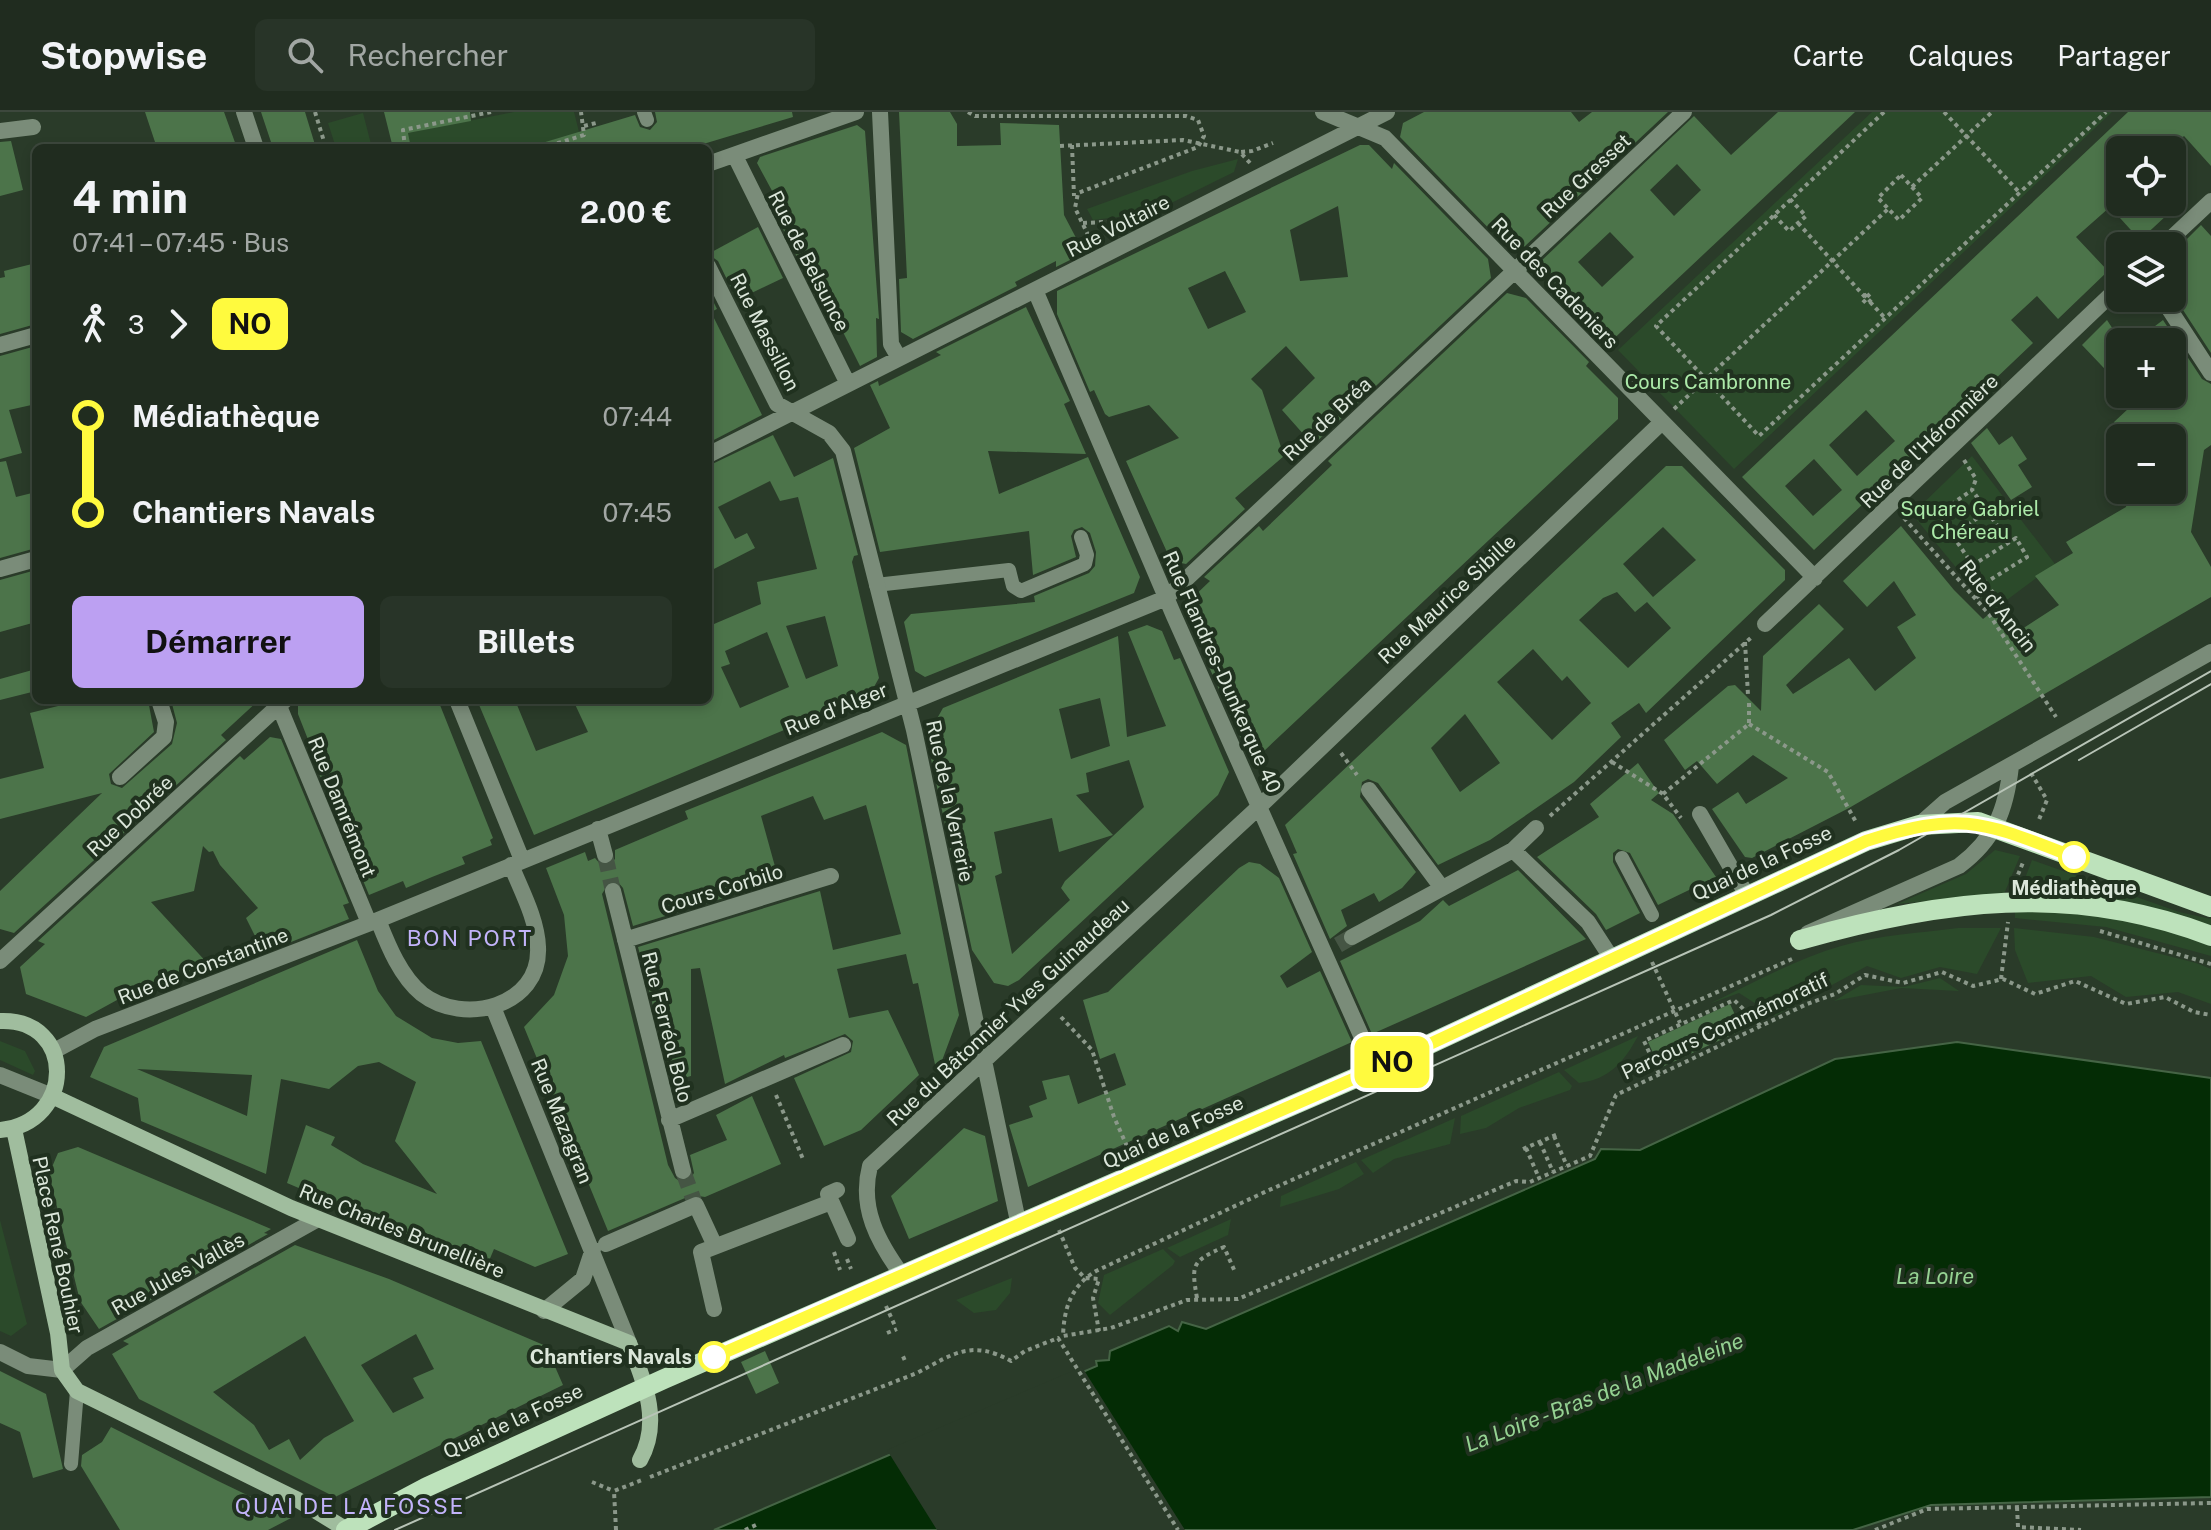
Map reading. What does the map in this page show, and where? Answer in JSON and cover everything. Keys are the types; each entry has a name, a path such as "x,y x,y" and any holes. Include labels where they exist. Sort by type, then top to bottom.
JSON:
{"main road":[{"path":"1919,825 1959,821 1996,827 2211,907"},
{"name":"Quai de la Fosse","path":"346,1530 427,1487 646,1387 1376,1069 1844,851 1919,825"},
{"path":"1797,949 1891,915 1975,902 2087,906 2176,924 2211,936"},
{"path":"0,1021 32,1028 54,1051 57,1079 52,1096"},
{"name":"Place René Bouhier","path":"52,1096 38,1118 7,1130 58,1333 62,1370"},
{"name":"Rue Charles Brunellière","path":"52,1096 318,1219 629,1343"},
{"path":"629,1343 646,1387 651,1426 650,1443 640,1460"},
{"path":"62,1370 77,1391 310,1506 346,1530"}],"street":[{"path":"244,112 255,144"},
{"path":"712,163 856,112"},
{"path":"880,112 891,344 899,358"},
{"name":"Rue des Cadeniers","path":"1323,112 1385,138 1815,578"},
{"name":"Rue Voltaire","path":"712,453 1361,128 1387,112"},
{"name":"Rue Gresset","path":"1515,270 1684,112"},
{"path":"0,131 33,127"},
{"name":"Rue de Belsunce","path":"735,156 848,384"},
{"path":"2178,232 2211,201"},
{"name":"Rue de Bréa","path":"1166,598 1515,270"},
{"name":"Rue Massillon","path":"712,274 777,404 790,414"},
{"name":"Rue Flandres-Dunkerque 40","path":"1035,290 1166,598 1260,806 1338,944 1376,1069"},
{"name":"Rue de l'Héronnière","path":"1765,624 2106,299"},
{"path":"2171,312 2211,373"},
{"path":"0,345 32,336"},
{"name":"Rue de la Verrerie","path":"790,414 829,433 842,449 907,702 1019,1226"},
{"name":"Rue Maurice Sibille","path":"1260,806 1662,422"},
{"path":"0,569 32,560"},
{"name":"Rue d'Alger","path":"516,862 1166,598"},
{"name":"Quai de la Fosse","path":"1919,825 1945,802 2211,652"},
{"path":"120,777 164,737 166,722 160,704"},
{"name":"Rue Dobrée","path":"0,961 281,704"},
{"name":"Rue Damrémont","path":"282,704 374,921 403,972 422,994 454,1009 493,1007"},
{"path":"458,704 516,862 533,924 537,959 526,984 513,997 493,1007"},
{"path":"1797,949 1815,927 1959,866 1985,843 1996,827 2017,763"},
{"path":"1369,790 1442,888"},
{"name":"Rue du Bâtonnier Yves Guinaudeau","path":"902,1275 886,1254 868,1213 865,1185 870,1166 1260,806"},
{"path":"1700,814 1748,897"},
{"path":"1338,944 1513,850 1536,828"},
{"path":"598,829 605,855"},
{"path":"1513,850 1588,922 1612,959"},
{"name":"Rue de Constantine","path":"54,1051 95,1029 374,921 516,862"},
{"name":"Cours Corbilo","path":"625,940 831,876"},
{"name":"Rue Ferréol Bolo","path":"613,891 683,1171"},
{"name":"Rue Mazagran","path":"493,1007 599,1246 629,1343"},
{"path":"669,1120 843,1045"},
{"path":"0,1075 52,1096"},
{"path":"714,1309 701,1252 834,1196 848,1239"},
{"path":"544,1311 583,1279 599,1246 696,1205 715,1246"},
{"name":"Rue Jules Vallès","path":"62,1370 87,1348 318,1219"},
{"path":"0,1352 28,1366 62,1370"}],"lane":[{"path":"876,585 1009,570 1016,590 1034,586 1086,564 1081,537"},
{"path":"1622,858 1652,915"},
{"path":"71,1464 77,1391"}],"path":[{"path":"315,112 325,144"},
{"path":"404,144 402,131 491,112"},
{"path":"555,144 584,135 581,112"},
{"path":"968,112 975,116 1190,116 1203,127 1203,141 1198,147 1084,189 1076,195 1074,206"},
{"path":"1884,112 1656,326 1759,436 2106,112"},
{"path":"1944,112 2020,192"},
{"path":"1912,187 1992,112"},
{"path":"418,120 419,127"},
{"path":"584,126 596,123"},
{"path":"1060,146 1203,141 1240,152"},
{"path":"1072,145 1074,206 1089,237"},
{"path":"1901,175 1912,187 1922,198 1899,220 1878,198 1901,175"},
{"path":"1774,215 1789,231 1806,216 1790,199"},
{"path":"1675,408 1888,209"},
{"path":"1081,222 1091,225 1129,220"},
{"path":"1798,223 1865,297 1867,294 1872,299 1870,302 1885,318"},
{"path":"1954,445 1976,479 1972,490 1939,513 1996,596 1990,601 1981,589 1975,593 1981,605"},
{"path":"1972,490 2009,542"},
{"name":"Rue d'Ancin","path":"1892,505 1981,605 2067,734"},
{"path":"1953,536 1987,511"},
{"path":"1973,565 2016,538 2027,557 1985,583"},
{"path":"1536,828 1745,642 1748,695"},
{"path":"1749,703 1749,724"},
{"path":"1612,762 1663,794 1749,724"},
{"path":"1749,724 1818,763 1828,772 1848,808"},
{"path":"2001,979 2010,901 2047,800 2017,763"},
{"path":"1994,923 2020,923"},
{"path":"2096,930 2211,964"},
{"path":"1645,945 1680,1024"},
{"path":"1178,1530 1061,1337 1068,1302 1085,1278 1267,1191 1675,1013 1797,949"},
{"name":"Parcours Commémoratif","path":"614,1491 959,1351 993,1351 1011,1361 1061,1337 1099,1331 1197,1298 1238,1299 1516,1181 1539,1178 1590,1156 1615,1095 1807,1004 1835,994 1866,974 1903,983 1942,972 1973,986 2001,979 2035,994 2075,981 2126,1004 2165,997 2194,1012 2211,1015"},
{"path":"1659,1074 1644,1041 1680,1024 1734,1000 1762,1027"},
{"path":"1068,1025 1092,1050 1114,1117 1138,1174"},
{"path":"780,1105 803,1159"},
{"path":"1539,1178 1524,1149 1556,1135 1567,1166"},
{"path":"1540,1142 1553,1172"},
{"path":"1197,1298 1195,1265 1224,1247 1235,1272"},
{"path":"834,1254 840,1270"},
{"path":"1099,1279 1093,1298 1099,1331"},
{"path":"885,1303 896,1327 887,1333"},
{"path":"902,1359 909,1356"},
{"path":"592,1482 614,1491 616,1530"},
{"path":"1875,1530 1927,1509 2211,1503"},
{"path":"2017,1507 2018,1527 2081,1530"},
{"path":"745,1530 756,1525"}],"green space":[{"path":"514,112 574,112 579,132 540,144 410,144 408,133"},
{"name":"Cours Cambronne","path":"1872,112 2112,112 1734,469 1618,350"},
{"path":"363,113 371,144 335,144 328,123"},
{"path":"1238,159 1234,172 1151,213 1093,220 1087,209 1192,171"},
{"name":"Square Gabriel Chéreau","path":"1972,456 2055,564 1992,611 1912,514"},
{"path":"1995,850 2020,856 2004,894 1897,904 1966,874"},
{"path":"2032,860 2179,912 2211,919 2211,925 2144,909 2019,894"},
{"path":"2015,906 2091,912 2196,938 2211,947 2211,956 2106,927 2015,918"},
{"path":"1958,928 2001,928 1977,974 1940,967 1901,978 1867,966 1775,1016 1739,993 1709,1004 1824,951 1884,937"},
{"path":"2014,928 2094,937 2196,963 2211,969 2211,1004 2178,992 2126,997 2091,976 2028,983 2015,950"},
{"path":"1940,978 1959,991 1901,988 1834,1001 1861,985 1904,987"},
{"path":"1638,1036 1615,1068 1599,1078 1579,1083 1564,1070"},
{"path":"0,1041 25,1051 35,1071 33,1075 0,1060"},
{"path":"1559,1072 1572,1086 1570,1090 1519,1108 1486,1128 1460,1134 1461,1116"},
{"path":"1455,1118 1450,1144 1394,1159 1373,1173 1361,1160"},
{"path":"1356,1162 1364,1174 1339,1189 1280,1207 1281,1196"},
{"path":"1231,1219 1228,1235 1180,1257 1167,1248"},
{"path":"0,1220 27,1324 11,1336 0,1331"},
{"path":"1163,1249 1175,1261 1173,1265 1110,1315 1098,1303 1104,1275"},
{"path":"1012,1278 1010,1293 996,1310 974,1313 956,1300"}],"water":[{"name":"La Loire","path":"1957,1042 2211,1078 2211,1497 1931,1505 1853,1530 714,1530 1097,1366 1096,1361 1109,1360 1110,1351 1169,1326 1178,1331 1182,1322 1206,1329 1595,1159 1601,1149 1640,1150 1835,1059"}],"pier":[{"path":"1082,1367 1185,1530 937,1530 887,1450"}],"building":[{"path":"145,112 224,112 236,144 156,144"},
{"path":"261,112 305,112 315,144 272,144"},
{"path":"384,112 470,112 471,121 408,133 410,144 392,144"},
{"path":"655,112 792,112 793,117 703,144 542,143 635,115 640,127 650,130 657,122"},
{"path":"899,112 950,112 957,124 957,146 1001,145 1000,123 1059,125 1064,215 1084,253 1056,267 1056,261 1015,282 1017,286 913,339 901,332 899,279 907,278"},
{"path":"1424,112 1571,112 1579,122 1592,112 1668,112 1524,247 1502,242 1400,137 1403,123"},
{"path":"1778,112 1855,112 1605,347 1567,308 1581,312 1541,271 1540,262 1694,116 1731,155","holes":["1677,164 1701,190 1674,216 1650,190","1610,232 1634,257 1602,287 1578,262"]},
{"path":"2128,112 2211,112 2211,166 2186,136 2106,136 2106,211 2076,237 2106,269 2106,273 2058,319 2037,296 2011,320 2033,343 1971,402 1975,409 1958,425 1954,421 1930,441 1814,550 1742,477","holes":["1866,410 1895,441 1857,476 1829,445","1814,459 1842,490 1813,516 1785,486"]},
{"path":"857,125 865,131 879,319 876,318 877,357 860,366 810,266 803,269 777,217 784,213 757,163 760,157"},
{"path":"11,141 23,190 0,196 0,142"},
{"path":"1360,145 1369,145 1392,169 1394,163 1488,259 1491,278 1313,445 1282,410 1315,378 1286,346 1251,379 1262,390 1284,456 1235,498 1245,509 1186,564 1171,561 1126,461 1179,438 1149,405 1109,417 1105,414 1094,390 1090,392 1057,314 1057,291","holes":["1338,206 1348,277 1300,281 1290,230","1225,271 1246,312 1208,329 1188,288"]},
{"path":"2118,216 2166,216 2149,232 2133,232"},
{"path":"2201,225 2211,236 2211,353 2184,312 2186,240"},
{"path":"758,227 783,278 737,300 712,252"},
{"path":"32,264 32,325 0,334 0,278 5,277 4,271"},
{"path":"1507,293 1526,298 1589,362 1586,366 1618,398 1618,419 1264,751 1245,748 1202,651 1209,649 1188,602 1210,581 1204,577 1259,526 1263,531 1332,465 1328,461"},
{"path":"1026,307 1070,401 1064,404 1086,454 988,451 999,494 1088,457 1140,577 1134,593 925,677 915,671 904,622 911,614 1035,602 1034,596 1089,573 1095,566 1096,552 1090,533 1082,527 1074,530 1071,536 1076,557 1033,575 1029,531 880,552 854,448 890,428 870,385 878,381 879,386 941,355 936,352"},
{"path":"712,314 762,415 712,441"},
{"path":"2107,320 2112,328 2106,328 2106,370 2082,345"},
{"path":"2163,320 2168,328 2152,328"},
{"path":"32,347 32,405 9,410 22,453 0,459 0,356"},
{"path":"2186,355 2202,379 2211,384 2211,445 2204,450 2191,532 2211,567 2211,597 1849,808 1752,858 1745,857 1712,809 1738,792 1746,804 1788,778 1753,755 1717,784 1697,761 1685,770 1664,740 1728,686 1735,685 1761,711 1763,656 1819,604 1844,629 1786,685 1793,694 1849,658 1875,691 1916,658 1897,627 1916,615 1894,581 1867,607 1843,581 1901,526 1954,590 1983,619 2003,603 2022,629 2059,605 2035,576 2073,553 2066,542 2127,504 2186,504 2186,424 2114,422 2129,408 2186,408"},
{"path":"1987,428 1999,445 2012,436 2027,459 2018,465 2032,487 2011,500 1971,443"},
{"path":"773,435 794,477 833,458 858,555 852,562 879,678 870,694 534,835 479,704 517,704 536,751 588,732 575,704 712,704 712,620 714,624 761,604 757,582 817,569 798,497 780,501 770,481 718,507 735,539 747,533 755,548 712,570 712,464","holes":["825,616 838,666 806,679 786,626","767,632 789,687 740,708 721,667 730,664 725,651"]},
{"path":"6,461 16,497 32,493 32,549 0,558 0,462"},
{"path":"1666,466 1682,466 1785,570 1785,580 1646,713 1639,703 1611,723 1621,737 1574,782 1490,840 1438,865 1378,783 1368,779 1362,782 1360,797 1416,872 1402,888 1379,902 1374,893 1341,910 1347,926 1330,939 1293,854 1297,853 1285,825","holes":["1663,527 1696,560 1653,597 1623,564","1617,592 1635,612 1647,602 1671,628 1628,668 1579,620 1603,598","1533,649 1562,681 1567,676 1591,703 1552,740 1497,682","1465,714 1500,763 1460,792 1431,748"]},
{"path":"32,571 32,623 0,632 0,580"},
{"path":"1147,625 1162,631 1174,660 1180,658 1229,772 1218,795 1019,980 1008,986 994,983 972,950 931,759 936,761 930,731 943,708 1118,636 1127,737 1166,726 1128,632","holes":["1100,698 1110,746 1071,759 1059,709","1129,760 1144,807 1065,881 1061,888 1070,900 1012,954 995,876 1002,873 994,832 1052,818 1059,852 1113,835 1076,795 1089,792 1086,773"]},
{"path":"32,670 32,692 0,700 0,679"},
{"path":"66,704 149,704 154,732 109,774 111,784 122,788 172,744 177,723 172,704 255,704 221,735 226,740 14,933 0,929 0,891 102,793 0,819 0,779 44,768 30,713"},
{"path":"298,704 440,704 493,838 490,840 492,845 462,857 465,864 406,888 403,881 369,895 306,742 309,742 298,714"},
{"path":"882,732 906,745 959,1015 937,1074 918,983 913,984 906,954 837,969 849,1018 888,1010 919,1075 861,1130 824,1146 794,1078 851,1052 853,1041 845,1034 785,1058 784,1055 725,1084 700,968 691,969 691,1076 672,1081 638,947 820,891 833,950 901,934 866,805 824,820 813,796 761,816 779,881 633,926 623,888 617,881 610,881 602,894 668,1165 675,1178 681,1182 690,1179 694,1173 690,1155 727,1140 716,1115 752,1096 781,1164 705,1197 692,1195 608,1231 524,1027 554,995 568,956 564,915 546,868 585,852 588,861 595,858 601,865 609,865 615,859 615,850 688,819 685,811"},
{"path":"270,737 281,739 349,903 343,905 349,919 291,942 289,935 260,946 246,918 258,908 220,865 213,851 209,852 203,846 194,891 151,902 210,966 126,1000 128,994 86,1017 26,994 20,967 45,944 38,941 240,756 244,760"},
{"path":"1638,763 1659,793 1651,800 1673,814 1716,877 1658,905 1630,853 1618,849 1613,853 1613,862 1640,913 1606,930 1596,914 1537,857 1599,817 1590,804"},
{"path":"1249,862 1260,864 1279,878 1312,952 1280,976 1287,988 1320,971 1352,1042 1028,1187 1009,1125 1033,1117 1029,1106 1047,1099 1042,1081 1069,1075 1078,1104 1126,1085 1115,1053 1100,1059 1083,1000 1108,992"},
{"path":"1518,870 1586,939 1372,1034 1340,961 1420,921 1443,900 1449,906"},
{"path":"357,940 378,991 396,1016 432,1038 458,1043 481,1041 568,1254 535,1267 494,1249 486,1268 287,1183 306,1125 335,1137 331,1145 363,1164 437,1194 395,1141 416,1082 379,1062 358,1066 329,1089 281,1079 266,1174 141,1121 138,1098 90,1077 104,1047","holes":["137,1069 252,1075 247,1116"]},
{"path":"1730,1004 1742,1030 1660,1068 1648,1042"},
{"path":"964,1128 985,1136 998,1201 909,1239 891,1196"},
{"path":"78,1147 271,1229 264,1233 268,1234 99,1329 80,1301 49,1174 58,1153"},
{"path":"295,1245 389,1279 546,1346 563,1385 335,1497 139,1399 112,1354 129,1344 123,1341","holes":["416,1334 434,1369 413,1378 424,1398 393,1413 361,1365","305,1336 354,1421 324,1438 300,1460 289,1439 269,1450 254,1425 213,1392"]},
{"path":"765,1351 779,1383 756,1394 741,1362"},
{"path":"0,1371 46,1394 63,1469 33,1478 20,1432 0,1423"},
{"path":"111,1427 293,1517 268,1530 120,1530 81,1466 82,1455 102,1442"}],"tunnel":[{"path":"605,855 613,891"},
{"path":"1338,945 1352,937"},
{"path":"683,1171 694,1201"}],"tram line":[{"path":"395,1530 1771,915 1899,850 2211,671"},
{"path":"2079,760 2211,684"}],"bus line":[{"name":"NO","path":"714,1357 1376,1069 1866,841 1919,825 1978,822 2074,857"}],"place":[{"name":"Médiathèque","path":"2074,857"},
{"name":"Chantiers Navals","path":"714,1357"}],"district":[{"name":"BON PORT","path":"470,938"},
{"name":"QUAI DE LA FOSSE","path":"350,1506"}],"water label":[{"name":"La Loire - Bras de la Madeleine","path":"1604,1392"}]}
